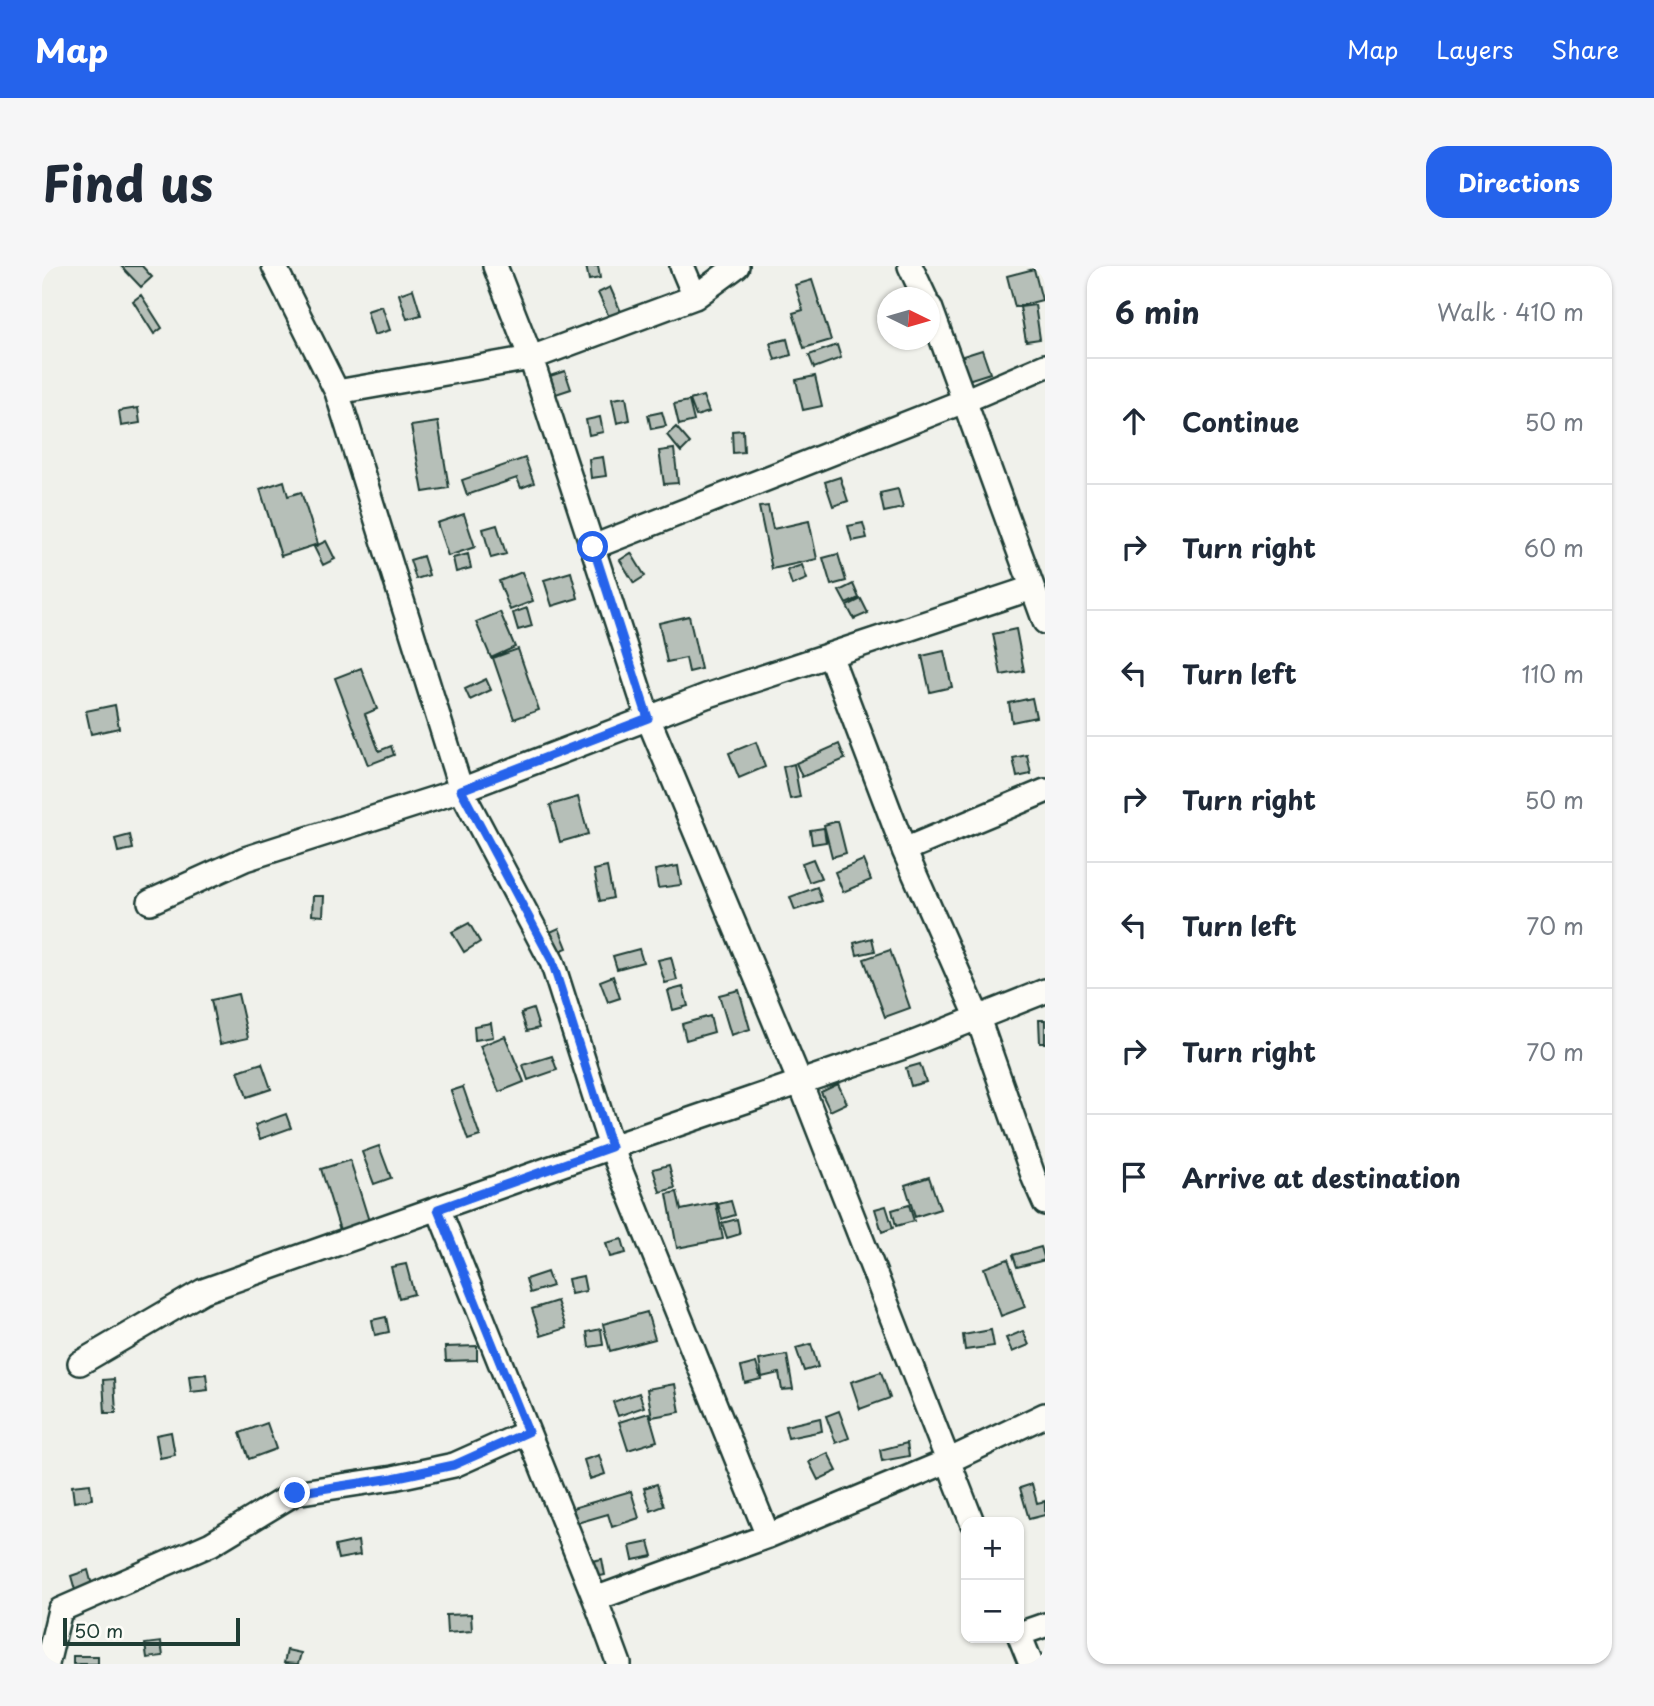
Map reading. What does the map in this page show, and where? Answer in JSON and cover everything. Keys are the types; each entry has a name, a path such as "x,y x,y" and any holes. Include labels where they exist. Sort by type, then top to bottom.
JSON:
{"street":[{"path":"274,266 337,393 461,790 552,961 611,1147 768,1536"},
{"path":"495,266 531,358 648,718 800,1082 970,1517"},
{"path":"682,266 695,298"},
{"path":"337,393 531,358 695,298 737,266"},
{"path":"910,266 920,287"},
{"path":"940,337 1045,622"},
{"path":"593,547 964,401 1045,366"},
{"path":"150,902 245,859 461,790 706,696 1032,588"},
{"path":"830,655 904,850 978,1018 1039,1176 1045,1203"},
{"path":"904,850 1045,791"},
{"path":"80,1363 203,1292 611,1147 909,1045 1045,991"},
{"path":"438,1209 619,1664"},
{"path":"595,1598 768,1536 948,1461 1045,1415"},
{"path":"47,1664 60,1610 211,1544 295,1493 393,1478 454,1465 528,1432"},
{"path":"1024,1632 1045,1625"},
{"path":"1023,1643 1031,1664"}],"building":[{"path":"121,266 142,266 152,277 141,287"},
{"path":"586,266 598,266 600,278 589,280"},
{"path":"1034,269 1042,300 1015,307 1007,276"},
{"path":"812,280 831,340 804,348 793,313 803,310 795,285"},
{"path":"610,287 621,312 609,317 598,293"},
{"path":"413,289 421,315 407,319 399,294"},
{"path":"141,295 162,328 154,334 133,301"},
{"path":"1035,305 1040,339 1026,341 1020,307"},
{"path":"382,306 390,330 374,335 367,311"},
{"path":"787,339 791,355 775,360 770,343"},
{"path":"837,345 841,358 814,368 809,355"},
{"path":"982,350 990,373 968,380 960,357"},
{"path":"565,371 571,389 556,394 550,376"},
{"path":"815,376 822,406 803,410 796,380"},
{"path":"703,396 709,412 696,416 690,400"},
{"path":"626,397 630,420 617,423 612,399"},
{"path":"689,401 694,421 679,425 674,404"},
{"path":"138,408 140,423 121,426 119,411"},
{"path":"662,412 666,426 651,429 648,415"},
{"path":"600,417 603,432 589,435 586,420"},
{"path":"438,422 449,488 423,492 411,426"},
{"path":"676,427 690,443 681,452 667,435"},
{"path":"743,430 744,452 733,453 732,431"},
{"path":"674,449 678,483 664,484 659,451"},
{"path":"603,457 606,476 591,478 589,459"},
{"path":"525,458 534,483 521,488 517,478 467,495 462,480"},
{"path":"840,477 848,501 833,506 825,482"},
{"path":"284,481 288,496 301,492 318,544 281,556 260,489"},
{"path":"898,489 903,508 884,512 880,493"},
{"path":"768,506 773,529 809,521 817,559 772,569 759,507"},
{"path":"464,514 475,547 448,556 437,523"},
{"path":"863,523 867,538 852,541 848,526"},
{"path":"497,525 506,554 491,558 483,529"},
{"path":"326,541 335,559 323,565 314,547"},
{"path":"631,553 645,576 634,583 620,560"},
{"path":"468,554 471,568 456,572 453,558"},
{"path":"838,554 846,581 831,585 823,558"},
{"path":"423,556 429,575 416,579 410,560"},
{"path":"802,565 807,579 792,585 787,570"},
{"path":"522,572 533,601 510,610 499,581"},
{"path":"571,572 578,598 552,606 544,580"},
{"path":"853,584 859,598 846,604 839,591"},
{"path":"861,599 868,613 854,619 847,606"},
{"path":"527,608 532,626 518,630 513,613"},
{"path":"500,612 515,647 491,658 476,622"},
{"path":"689,616 701,669 689,672 686,658 667,662 659,623"},
{"path":"1016,629 1024,671 1001,675 993,634"},
{"path":"518,649 539,710 514,719 493,658"},
{"path":"944,651 952,687 930,692 922,656"},
{"path":"361,668 377,709 365,714 379,751 391,746 394,755 368,765 335,678"},
{"path":"486,679 491,690 470,700 465,689"},
{"path":"1032,698 1036,717 1012,722 1009,703"},
{"path":"115,705 119,728 91,734 86,711"},
{"path":"756,742 765,767 739,778 729,753"},
{"path":"839,744 845,759 802,777 796,763"},
{"path":"1027,755 1031,774 1017,777 1013,758"},
{"path":"794,764 800,797 790,799 783,767"},
{"path":"578,797 588,834 560,842 550,805"},
{"path":"838,821 846,853 832,857 824,825"},
{"path":"824,828 826,842 812,844 810,830"},
{"path":"130,835 133,849 118,852 115,839"},
{"path":"813,859 821,878 809,882 802,863"},
{"path":"863,860 871,880 843,892 835,872"},
{"path":"678,866 681,885 658,888 655,870"},
{"path":"607,867 613,898 600,901 594,870"},
{"path":"817,887 822,901 795,910 790,897"},
{"path":"313,896 324,896 323,916 312,915"},
{"path":"469,923 480,942 464,952 452,932"},
{"path":"559,928 567,948 557,952 548,933"},
{"path":"872,938 875,951 857,955 854,943"},
{"path":"639,949 643,962 617,969 613,956"},
{"path":"890,950 910,1008 885,1017 864,959"},
{"path":"671,957 677,980 665,983 658,960"},
{"path":"613,976 620,998 608,1002 600,981"},
{"path":"683,987 688,1006 673,1010 668,991"},
{"path":"739,990 750,1029 731,1035 719,995"},
{"path":"238,994 248,1038 220,1044 211,1000"},
{"path":"533,1009 539,1028 527,1031 521,1013"},
{"path":"710,1016 714,1032 686,1040 682,1024"},
{"path":"1039,1020 1045,1020 1045,1043 1040,1043"},
{"path":"491,1023 493,1037 475,1040 474,1026"},
{"path":"505,1036 524,1082 499,1092 480,1046"},
{"path":"552,1056 557,1070 528,1080 523,1065"},
{"path":"262,1063 271,1089 247,1097 238,1071"},
{"path":"920,1064 926,1082 911,1086 906,1068"},
{"path":"838,1084 847,1103 830,1111 821,1092"},
{"path":"463,1087 480,1136 468,1140 451,1091"},
{"path":"286,1114 291,1128 260,1139 255,1125"},
{"path":"379,1146 391,1178 374,1184 362,1152"},
{"path":"350,1160 369,1221 340,1230 321,1169"},
{"path":"669,1165 675,1188 660,1192 653,1169"},
{"path":"929,1177 940,1209 915,1217 905,1185"},
{"path":"677,1192 681,1210 716,1203 723,1239 677,1248 667,1194"},
{"path":"731,1201 735,1215 722,1219 718,1204"},
{"path":"909,1205 914,1221 896,1226 892,1210"},
{"path":"886,1206 893,1228 882,1232 875,1209"},
{"path":"737,1219 740,1234 727,1238 722,1223"},
{"path":"622,1239 626,1253 610,1257 606,1243"},
{"path":"1041,1247 1045,1260 1017,1267 1013,1255"},
{"path":"1008,1259 1025,1307 1001,1316 984,1268"},
{"path":"406,1264 414,1294 399,1298 391,1267"},
{"path":"547,1272 552,1286 530,1293 526,1279"},
{"path":"583,1276 586,1291 571,1294 568,1279"},
{"path":"557,1301 566,1328 541,1336 532,1309"},
{"path":"647,1312 655,1339 610,1351 603,1324"},
{"path":"386,1317 389,1332 375,1335 372,1320"},
{"path":"601,1329 603,1345 589,1347 587,1332"},
{"path":"991,1330 994,1346 965,1350 963,1335"},
{"path":"1023,1331 1029,1345 1012,1352 1006,1338"},
{"path":"811,1344 818,1367 804,1371 796,1348"},
{"path":"477,1346 477,1360 446,1361 445,1347"},
{"path":"787,1355 793,1389 782,1390 779,1373 762,1377 759,1360"},
{"path":"756,1363 761,1379 745,1383 741,1367"},
{"path":"881,1372 890,1398 860,1409 851,1382"},
{"path":"206,1374 208,1390 191,1392 189,1376"},
{"path":"114,1379 116,1413 105,1413 103,1380"},
{"path":"675,1384 680,1412 652,1417 647,1389"},
{"path":"639,1393 644,1407 618,1416 613,1402"},
{"path":"839,1411 849,1438 836,1443 826,1416"},
{"path":"649,1413 657,1441 628,1450 619,1422"},
{"path":"820,1418 822,1431 788,1438 785,1426"},
{"path":"267,1423 276,1449 249,1459 240,1433"},
{"path":"171,1432 175,1455 160,1458 156,1435"},
{"path":"907,1443 909,1456 882,1461 880,1450"},
{"path":"828,1453 837,1471 818,1480 809,1462"},
{"path":"599,1455 605,1474 590,1479 584,1460"},
{"path":"90,1484 92,1499 74,1502 72,1486"},
{"path":"657,1484 664,1506 651,1511 644,1488"},
{"path":"1032,1484 1037,1503 1045,1501 1045,1515 1029,1519 1020,1488"},
{"path":"631,1491 639,1518 612,1527 608,1514 577,1523 573,1508"},
{"path":"358,1541 360,1555 338,1559 335,1546"},
{"path":"649,1542 653,1556 633,1560 630,1546"},
{"path":"602,1559 605,1575 591,1578 587,1562"},
{"path":"88,1570 92,1585 75,1590 71,1576"},
{"path":"471,1614 472,1631 447,1633 446,1615"},
{"path":"161,1642 163,1656 147,1658 145,1644"},
{"path":"287,1650 301,1653 298,1664 284,1663"},
{"path":"73,1656 98,1656 98,1664 73,1664"}],"route":[{"path":"295,1493 393,1478 454,1465 528,1432 438,1209 611,1147 552,961 461,790 648,718 593,547"}]}
